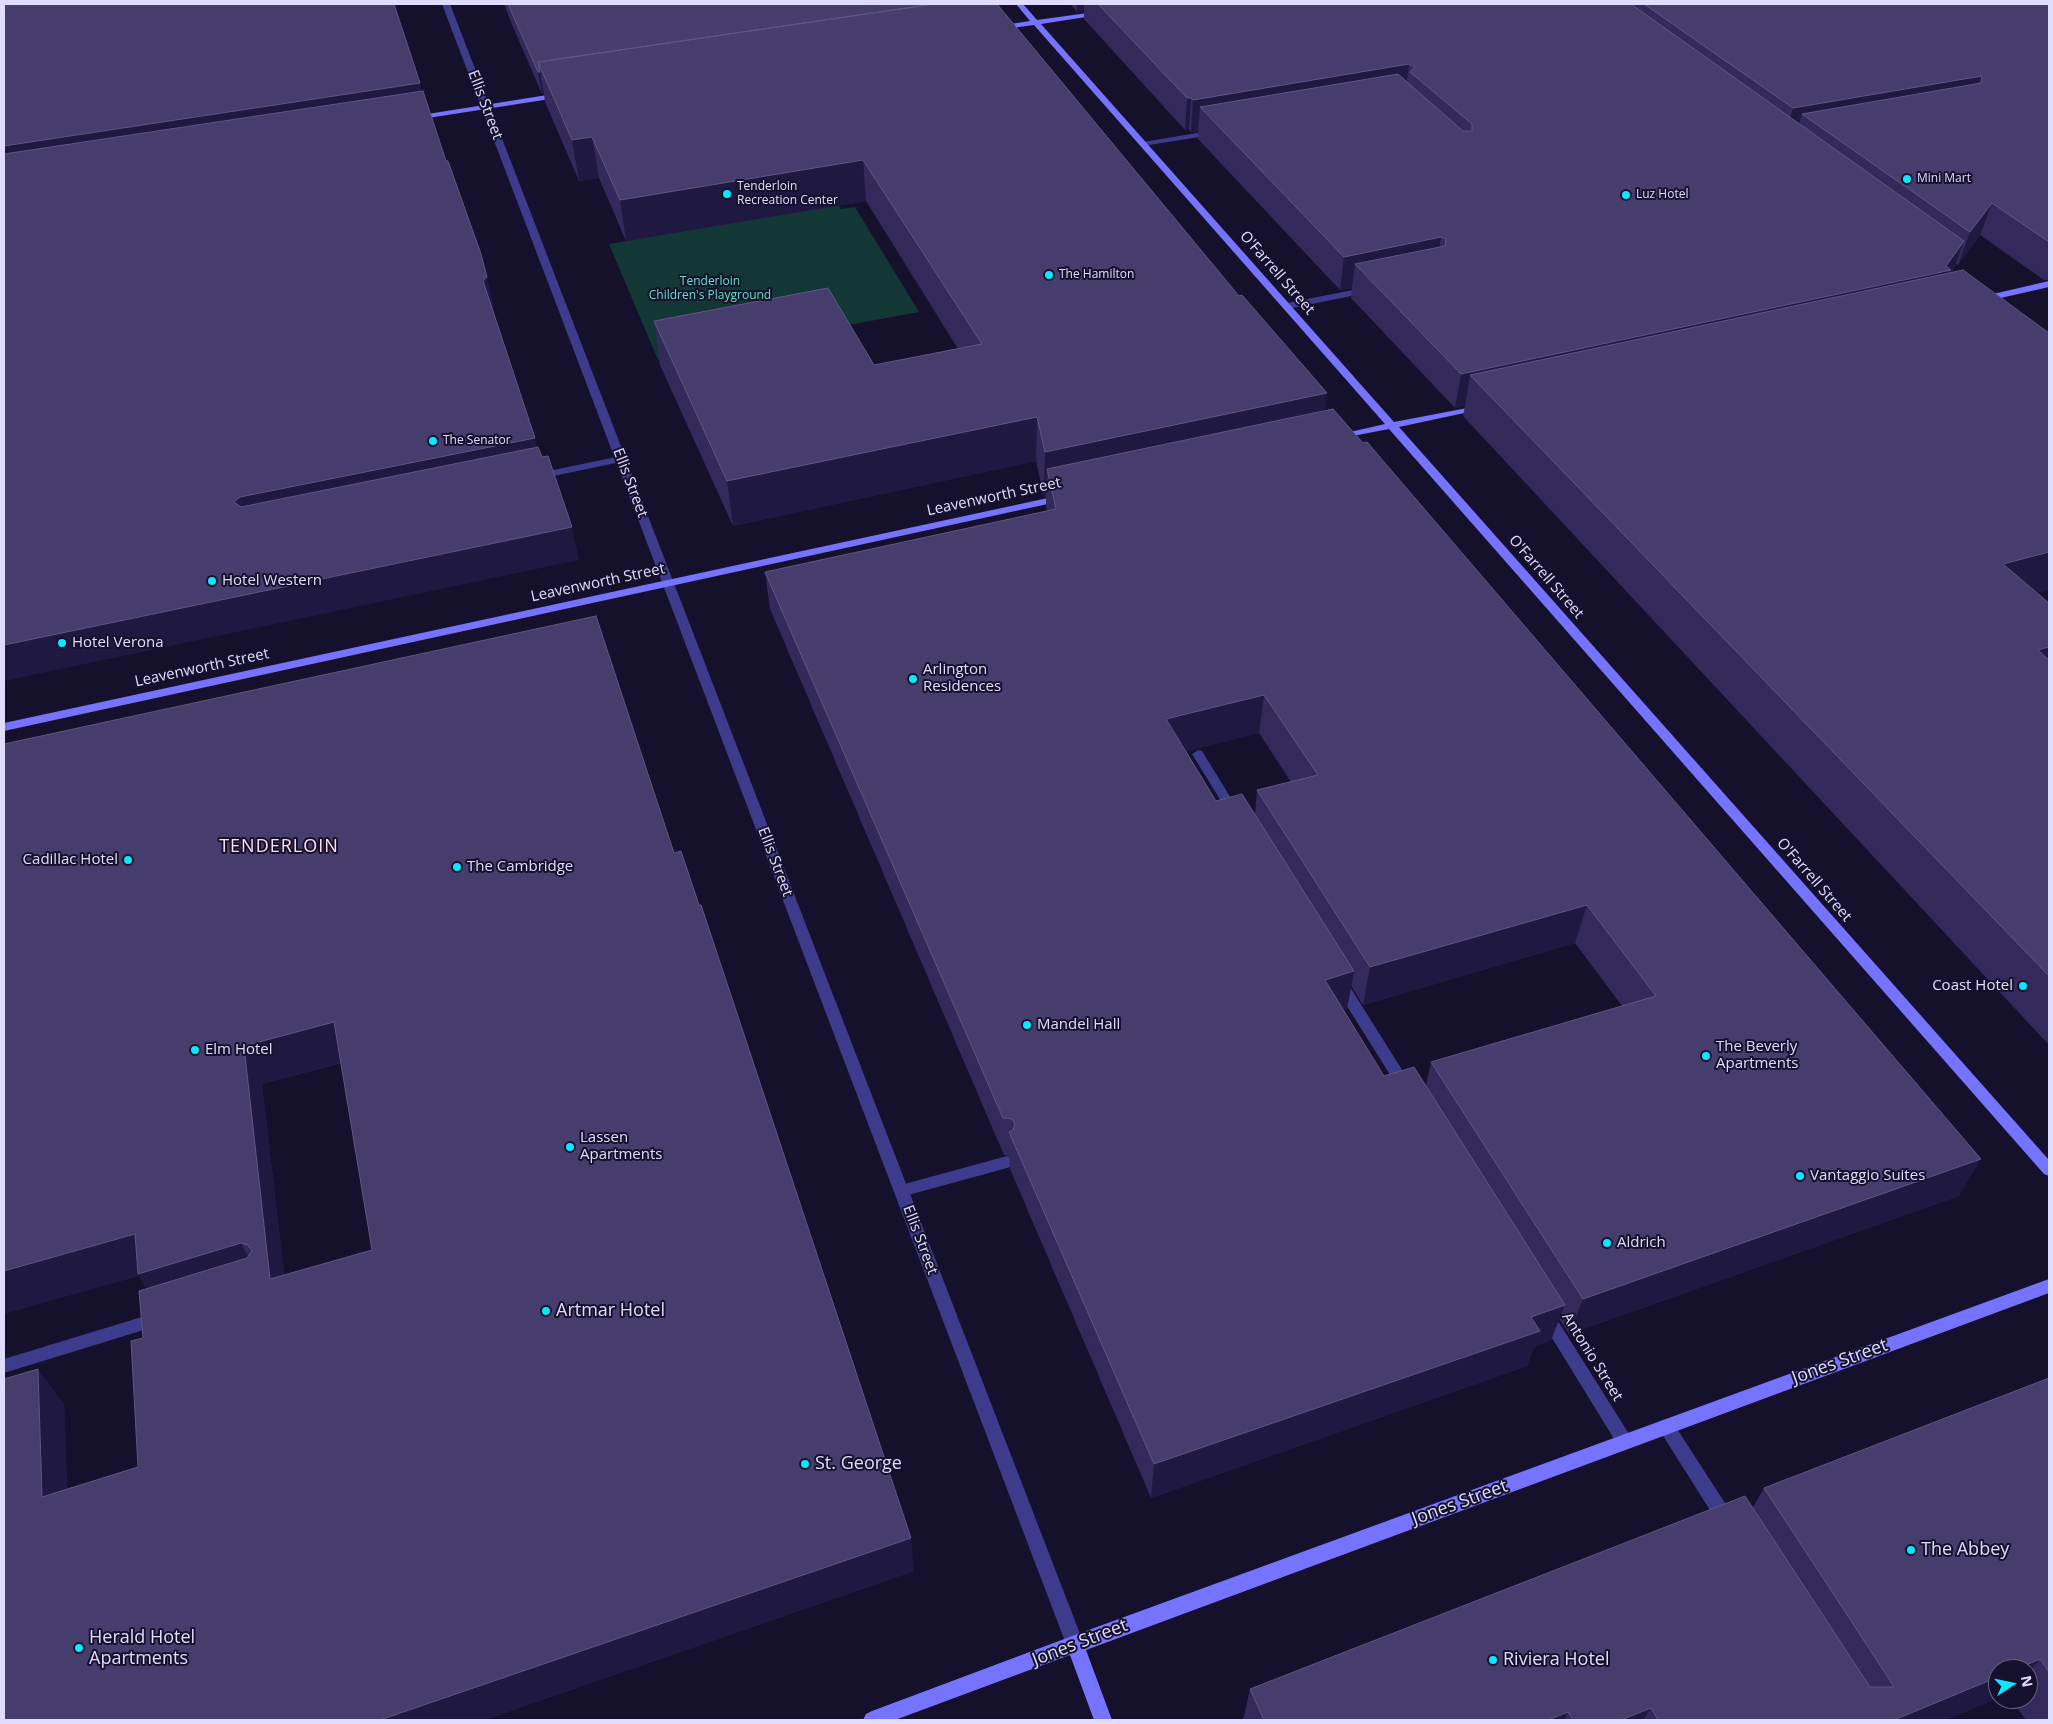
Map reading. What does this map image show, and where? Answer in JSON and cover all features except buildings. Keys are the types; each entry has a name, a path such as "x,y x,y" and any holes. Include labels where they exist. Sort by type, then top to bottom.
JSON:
{"main road":[{"name":"O'Farrell Street","path":"1019,4 2049,1170"},
{"path":"989,30 1105,12"},
{"path":"410,118 569,94"},
{"path":"1976,300 1990,294 2049,284"},
{"path":"1990,294 2007,307"},
{"path":"1332,439 1495,404"},
{"name":"Leavenworth Street","path":"4,727 1077,494"},
{"name":"Jones Street","path":"872,1720 2049,1286"},
{"name":"Ellis Street","path":"1075,1644 1103,1720"}],"street":[{"name":"Ellis Street","path":"446,4 1075,1644"},
{"path":"1143,144 1225,130"},
{"path":"1287,306 1374,288"},
{"path":"524,479 621,459"},
{"path":"1198,754 1240,822"},
{"path":"1334,974 1413,1101"},
{"path":"901,1191 1007,1162"},
{"name":"Antonio Street","path":"1539,1303 1625,1442"},
{"path":"4,1366 175,1314"},
{"path":"1666,1426 1733,1530"}],"green space":[{"name":"Tenderloin Children's Playground","path":"838,205 841,209 855,207 919,312 658,360 609,244"}],"place":[{"name":"Mini Mart","path":"1907,179"},
{"name":"Tenderloin Recreation Center","path":"727,194"},
{"name":"Luz Hotel","path":"1626,195"},
{"name":"The Hamilton","path":"1049,275"},
{"name":"The Senator","path":"433,441"},
{"name":"Hotel Western","path":"212,581"},
{"name":"Hotel Verona","path":"62,643"},
{"name":"Arlington Residences","path":"913,679"},
{"name":"Cadillac Hotel","path":"128,860"},
{"name":"The Cambridge","path":"457,867"},
{"name":"Coast Hotel","path":"2023,986"},
{"name":"Mandel Hall","path":"1027,1025"},
{"name":"Elm Hotel","path":"195,1050"},
{"name":"The Beverly Apartments","path":"1706,1056"},
{"name":"Lassen Apartments","path":"570,1147"},
{"name":"Vantaggio Suites","path":"1800,1176"},
{"name":"Aldrich","path":"1607,1243"},
{"name":"Artmar Hotel","path":"546,1311"},
{"name":"St. George","path":"805,1464"},
{"name":"The Abbey","path":"1911,1550"},
{"name":"Herald Hotel Apartments","path":"79,1648"},
{"name":"Riviera Hotel","path":"1493,1660"}],"district":[{"name":"TENDERLOIN","path":"279,847"}]}
